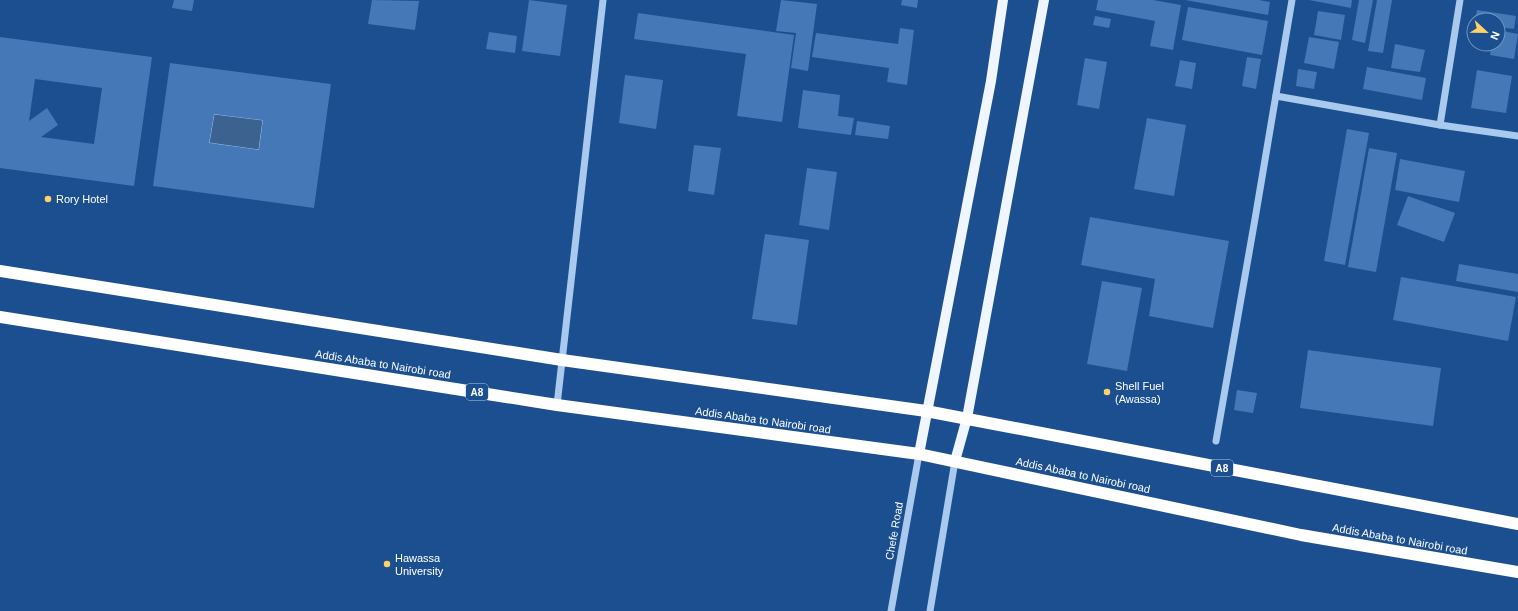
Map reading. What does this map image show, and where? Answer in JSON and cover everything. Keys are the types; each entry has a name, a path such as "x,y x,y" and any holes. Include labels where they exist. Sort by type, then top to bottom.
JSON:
{"highway":[{"name":"A8","path":"0,271 562,360 926,411 1518,524"},
{"name":"Addis Ababa to Nairobi road","path":"0,317 556,405 919,454 1301,535 1518,572"}],"main road":[{"path":"919,454 926,411 991,81 1004,0"},
{"path":"955,461 967,418 1044,0"}],"street":[{"path":"556,405 603,0"},
{"path":"1216,441 1292,0"},
{"path":"1440,125 1460,0"},
{"path":"1276,96 1440,125 1518,136"},
{"name":"Chefe Road","path":"891,611 919,454"},
{"path":"930,611 955,461"}],"water":[{"path":"214,114 263,120 259,150 209,143"}],"building":[{"path":"174,0 194,0 192,11 172,8"},
{"path":"372,0 419,1 415,30 368,24"},
{"path":"529,0 567,5 560,56 522,51"},
{"path":"781,0 817,4 808,71 791,68 796,33 776,31"},
{"path":"902,0 918,0 917,8 901,5"},
{"path":"1098,0 1153,0 1181,5 1173,50 1150,46 1155,21 1096,10"},
{"path":"1185,0 1259,0 1270,2 1268,15"},
{"path":"1309,0 1352,0 1351,8"},
{"path":"1359,0 1373,0 1365,43 1352,40"},
{"path":"1377,0 1392,0 1383,53 1368,51"},
{"path":"1188,7 1268,21 1262,55 1182,40"},
{"path":"1477,10 1490,12 1477,12"},
{"path":"1318,11 1345,15 1341,40 1314,35"},
{"path":"638,13 794,35 782,122 737,116 746,54 634,39"},
{"path":"1506,14 1516,16 1514,29 1506,28"},
{"path":"1095,16 1111,19 1109,28 1093,25"},
{"path":"900,28 914,30 907,85 887,82 889,68 812,57 816,33 898,44"},
{"path":"489,32 517,36 515,53 486,49"},
{"path":"1506,32 1518,34 1514,59 1490,55 1491,52 1506,52"},
{"path":"0,37 152,57 134,186 0,168","holes":["35,79 102,88 94,144 41,137 58,125 47,108 29,121"]},
{"path":"1309,37 1339,42 1334,69 1304,63"},
{"path":"1395,44 1425,50 1420,72 1391,68"},
{"path":"1247,57 1261,59 1256,89 1242,86"},
{"path":"1085,58 1107,62 1099,109 1077,105"},
{"path":"1180,60 1196,63 1192,89 1175,86"},
{"path":"170,63 331,84 314,208 153,186","holes":["214,114 263,120 259,150 209,143"]},
{"path":"1367,67 1426,78 1422,100 1363,89"},
{"path":"1298,69 1317,72 1314,89 1296,86"},
{"path":"1477,70 1512,76 1506,113 1471,108"},
{"path":"625,75 663,80 656,129 619,123"},
{"path":"803,90 840,95 838,116 854,118 851,135 798,128"},
{"path":"1147,118 1186,125 1174,196 1134,189"},
{"path":"857,121 890,126 888,139 855,135"},
{"path":"1347,129 1369,133 1345,265 1324,261"},
{"path":"694,145 721,148 714,195 688,191"},
{"path":"1369,148 1397,153 1376,272 1348,267"},
{"path":"1400,159 1465,171 1459,202 1395,190"},
{"path":"807,168 837,172 829,230 799,225"},
{"path":"1408,196 1455,213 1444,242 1397,225"},
{"path":"1090,217 1229,241 1213,328 1149,316 1155,279 1081,265"},
{"path":"765,234 809,240 797,325 752,319"},
{"path":"1459,264 1518,274 1518,292 1456,281"},
{"path":"1401,277 1516,297 1508,341 1393,320"},
{"path":"1102,281 1142,288 1127,371 1087,364"},
{"path":"1308,350 1441,368 1433,426 1300,408"},
{"path":"1237,390 1257,393 1253,413 1234,410"}],"place":[{"name":"Rory Hotel","path":"48,199"},
{"name":"Shell Fuel (Awassa)","path":"1107,392"},
{"name":"Hawassa University","path":"387,564"}]}
